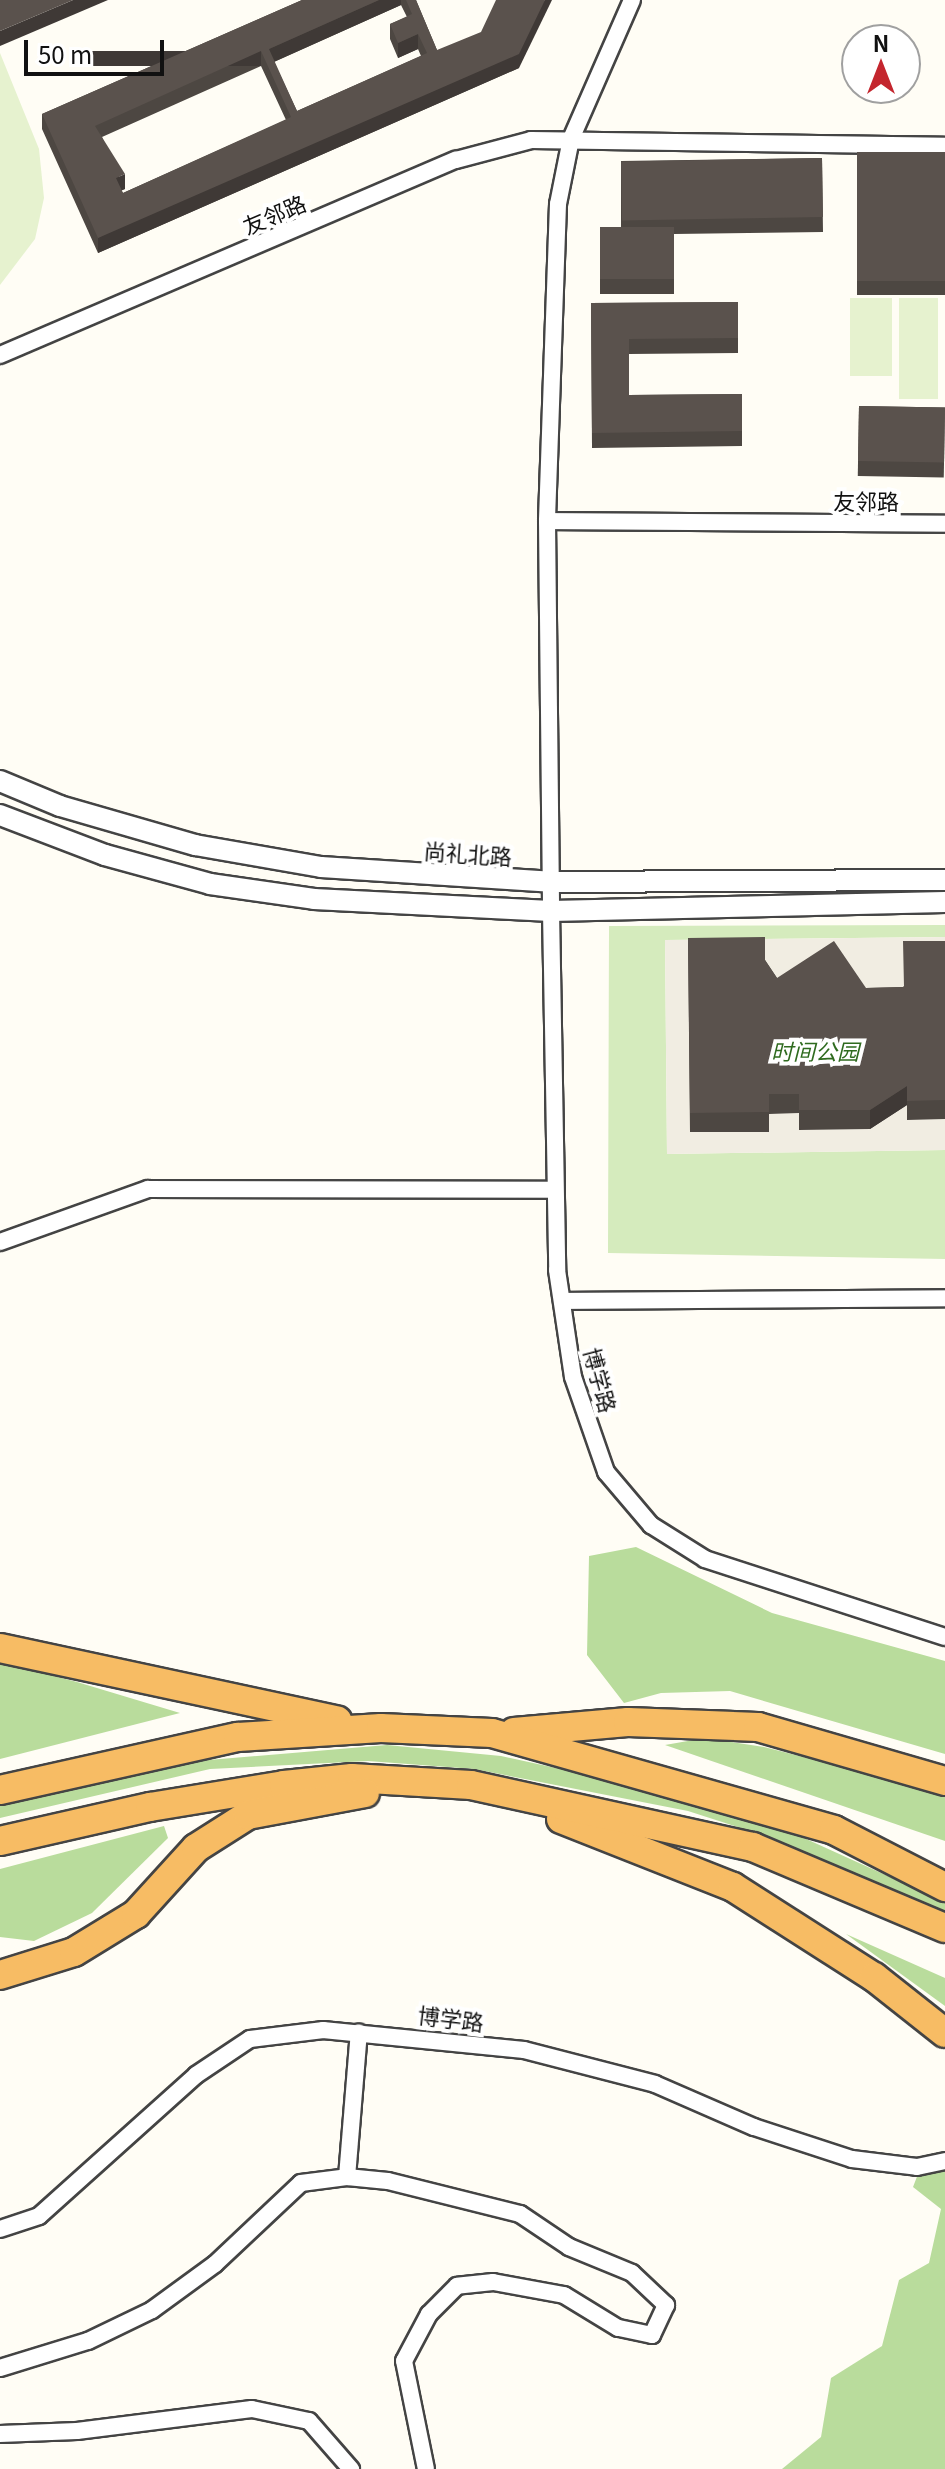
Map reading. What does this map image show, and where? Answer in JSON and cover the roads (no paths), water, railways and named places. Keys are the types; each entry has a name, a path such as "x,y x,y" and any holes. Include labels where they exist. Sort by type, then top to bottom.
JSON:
{"highway":[{"path":"0,1648 113,1676 381,1728"},
{"path":"0,1790 238,1737 381,1728 492,1733 628,1722 758,1727 945,1781"},
{"path":"492,1733 834,1830 945,1887"},
{"path":"0,1841 150,1807 284,1785 352,1778 471,1785 753,1847 945,1928"},
{"path":"0,1975 74,1952 136,1914 196,1848 248,1815 421,1782"},
{"path":"471,1785 733,1887 874,1977 945,2033"}],"street":[{"path":"551,911 547,521 558,204 571,139 632,0"},
{"name":"友邻路","path":"0,355 456,160 531,140 945,146"},
{"name":"友邻路","path":"547,521 945,524"},
{"name":"尚礼北路","path":"0,781 60,806 195,845 321,867 551,882 945,880"},
{"path":"0,815 105,855 210,884 314,899 551,911 945,902"},
{"name":"博学路","path":"551,911 555,1190 562,1301 573,1377 606,1472 651,1525 705,1559 945,1637"},
{"path":"0,1242 148,1189 555,1190"},
{"path":"562,1301 945,1298"},
{"name":"博学路","path":"0,2229 39,2216 196,2075 250,2039 323,2030 524,2050 655,2084 754,2127 852,2159 917,2167 945,2161"},
{"path":"347,2177 359,2032"},
{"path":"0,2368 88,2341 152,2310 215,2264 301,2183 347,2177 402,2183 520,2214 569,2247 632,2273 666,2305 652,2335 618,2328 564,2295 493,2282 457,2286 429,2314 404,2361 426,2469"},
{"path":"0,2434 77,2431 252,2409 309,2421 351,2469"}],"park label":[{"name":"时间公园","path":"815,1051"}]}
